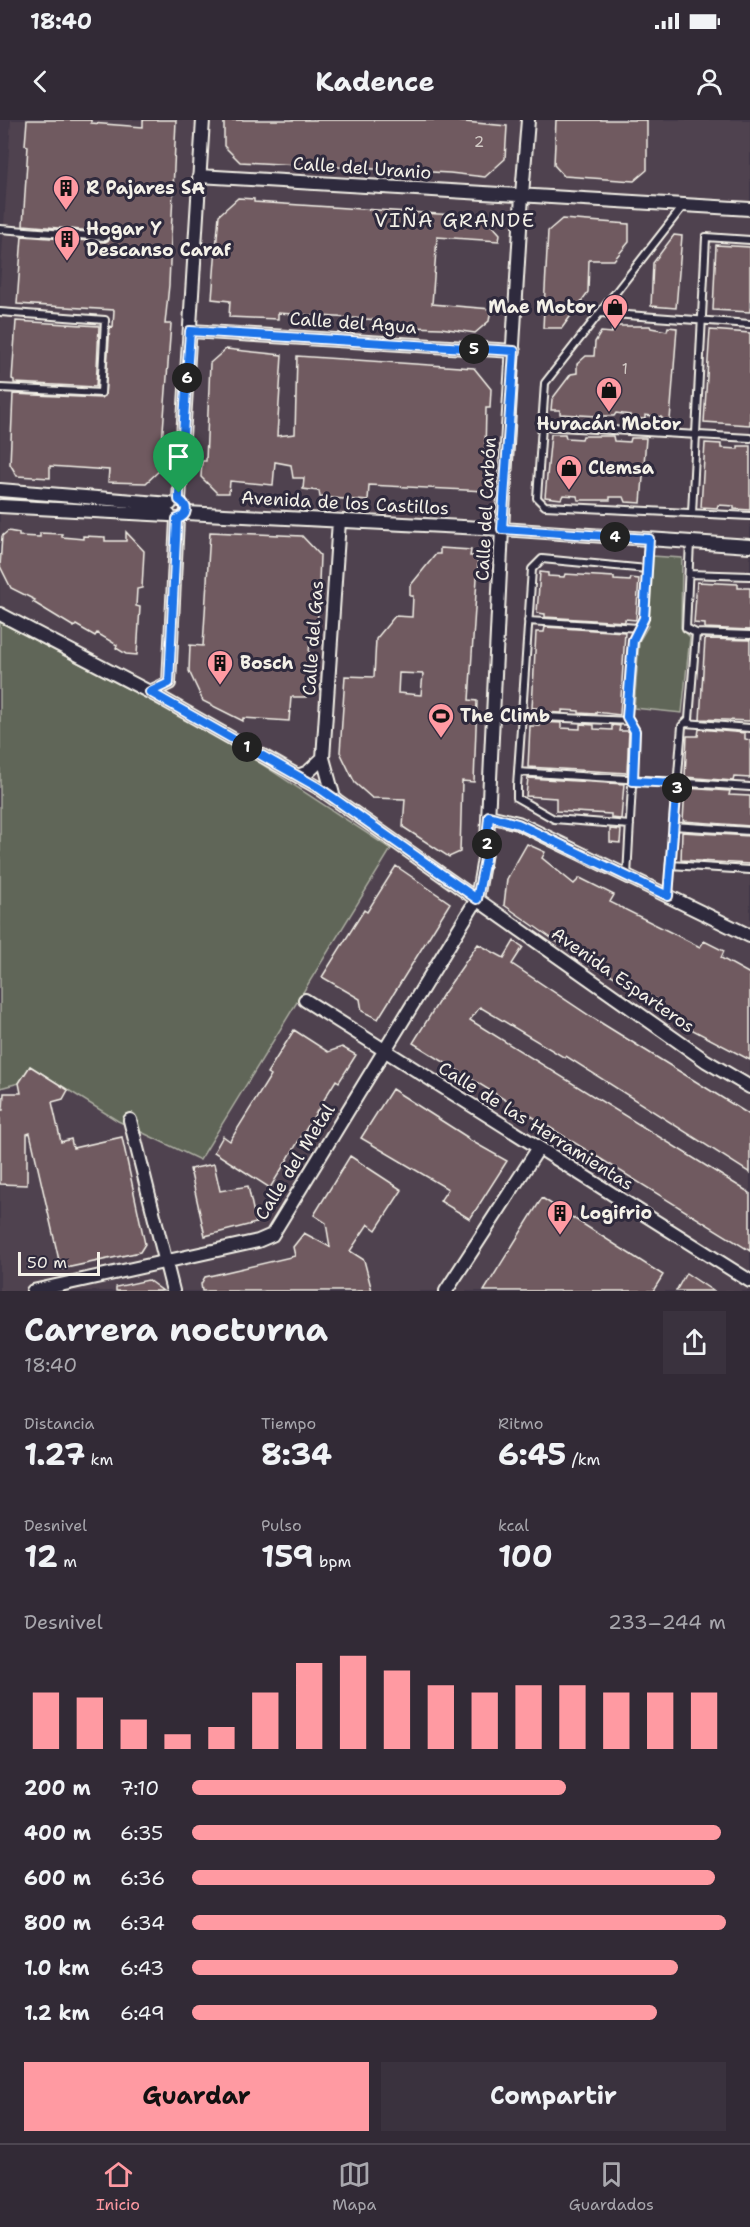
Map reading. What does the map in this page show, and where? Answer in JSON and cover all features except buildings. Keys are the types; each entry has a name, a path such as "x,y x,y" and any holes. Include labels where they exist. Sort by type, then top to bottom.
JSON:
{"street":[{"path":"178,708 169,683 176,510 203,120"},
{"name":"Calle del Carbón","path":"477,899 485,859 489,816 502,529 528,120"},
{"name":"Calle del Uranio","path":"200,176 750,209"},
{"name":"Calle del Agua","path":"190,331 514,351"},
{"name":"Avenida de los Castillos","path":"0,490 176,510"},
{"name":"Avenida de los Castillos","path":"0,506 176,510 750,546"},
{"name":"Calle del Gas","path":"334,798 323,758 339,521"},
{"name":"Avenida Esparteros","path":"0,615 155,694 334,798 706,1061 750,1088"},
{"path":"155,694 169,683"},
{"path":"298,776 308,772 323,758"},
{"path":"489,816 518,824 750,936"},
{"name":"Calle del Metal","path":"33,1291 52,1289 266,1239 272,1235 477,899"},
{"name":"Calle de las Herramientas","path":"304,1000 750,1281"},
{"path":"130,1120 173,1291"},
{"path":"446,1291 538,1149"}],"lane":[{"path":"685,204 545,383 537,498 544,506 750,516"},
{"path":"0,230 105,237"},
{"path":"692,513 706,237 750,240"},
{"path":"0,312 105,320 101,393 0,388"},
{"path":"600,313 750,324"},
{"path":"542,426 750,438"},
{"path":"627,876 635,731 627,717 633,640 644,618 649,539"},
{"path":"690,542 686,628 696,633 750,635"},
{"path":"630,825 554,819 517,798 528,621 532,569 542,560 647,569"},
{"path":"689,574 750,576"},
{"path":"528,621 639,628"},
{"path":"668,896 682,726 689,719 696,633"},
{"path":"522,716 630,722"},
{"path":"685,723 750,728"},
{"path":"518,772 750,787"},
{"path":"674,826 750,831"},
{"path":"670,865 750,870"}],"shaded area":[{"path":"11,120 750,120 750,1291 0,1291 0,285"}],"green space":[{"path":"652,556 682,558 681,628 690,637 682,713 634,708 639,641 648,626"},
{"path":"0,622 222,738 391,849 200,1160 118,1121 30,1066 19,1083 0,1088"}],"place":[{"name":"R Pajares SA","path":"66,211"},
{"name":"Hogar Y Descanso Caraf","path":"67,262"},
{"name":"Mae Motor","path":"615,330"},
{"name":"Huracán Motor","path":"609,413"},
{"name":"Clemsa","path":"569,491"},
{"name":"Bosch","path":"220,686"},
{"name":"The Climb","path":"441,739"},
{"name":"Logifrio","path":"560,1236"}],"district":[{"name":"VIÑA GRANDE","path":"455,220"}],"route":[{"path":"190,331 514,351 502,529 649,539 644,618 633,640 627,717 635,731 633,781 677,783 668,896 518,824 489,816 485,859 477,899 319,788 150,692 169,683 177,519 183,518 187,508 179,500 179,493 190,331"}]}
